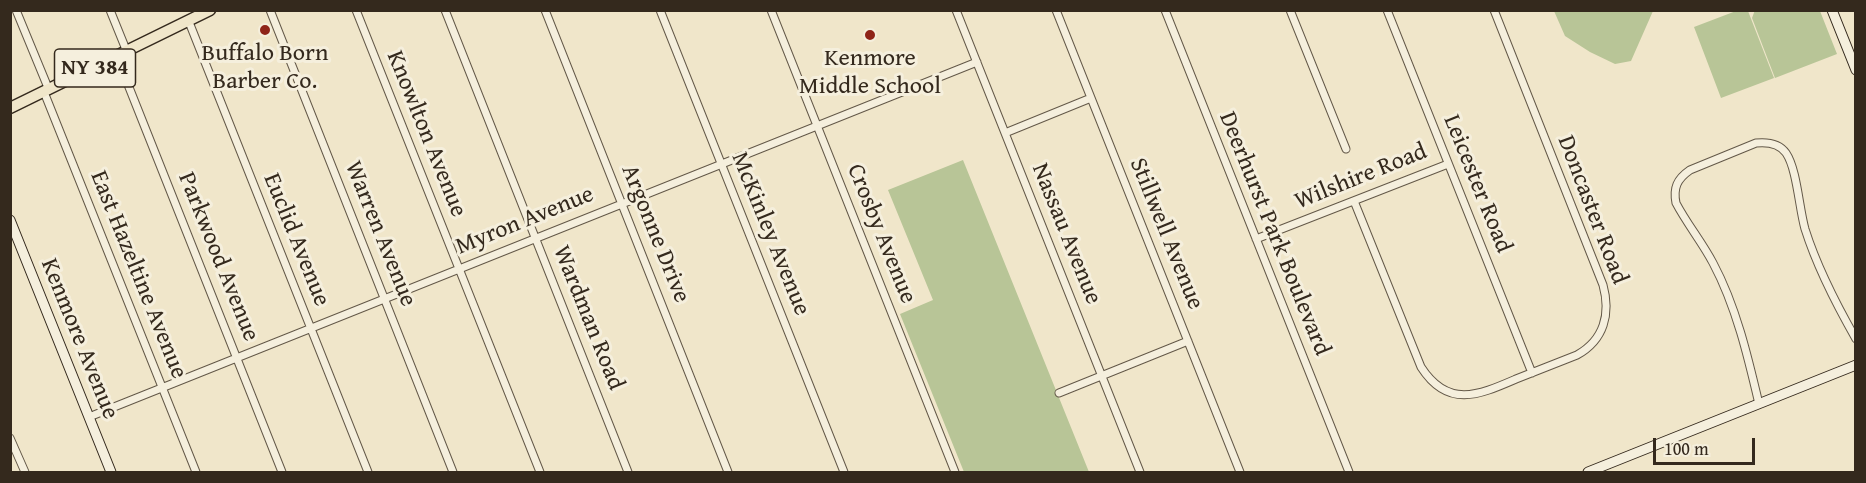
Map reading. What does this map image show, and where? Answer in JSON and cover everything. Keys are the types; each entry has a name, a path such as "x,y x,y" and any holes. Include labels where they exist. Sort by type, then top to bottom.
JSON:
{"main road":[{"name":"NY 384","path":"10,108 189,22 205,12"}],"street":[{"name":"East Hazeltine Avenue","path":"16,10 196,472"},
{"name":"Parkwood Avenue","path":"110,10 122,54 282,472"},
{"name":"Warren Avenue","path":"270,10 453,472"},
{"name":"Knowlton Avenue","path":"356,10 540,472"},
{"name":"Wardman Road","path":"445,10 628,472"},
{"name":"Argonne Drive","path":"545,10 728,472"},
{"name":"McKinley Avenue","path":"660,10 844,472"},
{"name":"Crosby Avenue","path":"771,10 955,472"},
{"name":"Nassau Avenue","path":"956,10 1140,472"},
{"name":"Stillwell Avenue","path":"1056,10 1240,472"},
{"name":"Deerhurst Park Boulevard","path":"1165,10 1349,472"},
{"path":"1290,10 1346,149"},
{"name":"Leicester Road","path":"1387,10 1532,373"},
{"name":"Doncaster Road","path":"1354,201 1421,367 1432,382 1439,387 1456,395 1474,395 1587,349 1596,340 1604,327 1606,305 1603,285 1494,10"},
{"path":"1832,10 1856,70"},
{"name":"Euclid Avenue","path":"189,22 368,472"},
{"name":"Myron Avenue","path":"88,417 977,62"},
{"path":"1005,134 1091,98"},
{"path":"1759,404 1745,348 1721,281 1702,243 1676,203 1676,184 1681,176 1690,170 1756,143 1774,144 1786,153 1811,247 1856,339"},
{"name":"Wilshire Road","path":"1256,239 1448,164"},
{"name":"Kenmore Avenue","path":"10,220 111,472"},
{"path":"1059,393 1188,341"},
{"path":"1588,472 1856,365"},
{"path":"10,438 25,472"}],"green space":[{"path":"1755,10 1820,11 1837,54 1775,78 1752,18"},
{"path":"1554,11 1653,11 1631,61 1615,64 1565,36"},
{"path":"1736,11 1748,11 1774,78 1721,98 1694,27"},
{"path":"963,160 1089,472 964,472 900,314 933,300 888,190"}],"place":[{"name":"Buffalo Born Barber Co.","path":"265,30"},
{"name":"Kenmore Middle School","path":"870,35"}]}
